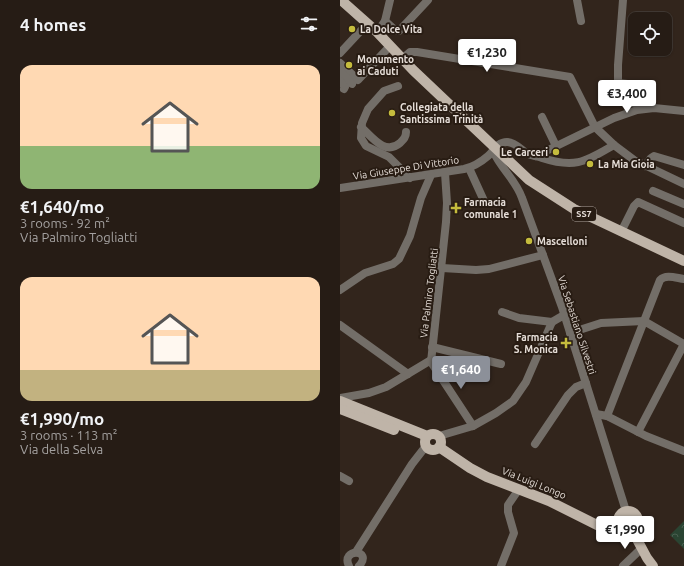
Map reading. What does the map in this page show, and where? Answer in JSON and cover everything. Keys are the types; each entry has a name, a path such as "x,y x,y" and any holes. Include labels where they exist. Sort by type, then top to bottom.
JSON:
{"main road":[{"name":"SS7","path":"341,0 377,32 402,59 529,180 574,209 684,262"},
{"path":"340,399 426,441 431,449 435,449 439,442 431,434 426,441"},
{"path":"340,408 426,441"},
{"name":"Via Luigi Longo","path":"439,442 479,473 556,504 603,528 614,531 625,528"},
{"name":"Via Luigi Longo","path":"439,442 489,472 543,493 602,521 625,528"},
{"path":"625,528 637,522 636,516 632,512 626,511 619,517 625,528 642,548 653,566"}],"street":[{"path":"377,32 385,21 390,0"},
{"path":"385,21 394,30 399,31 428,0"},
{"path":"577,0 581,21"},
{"path":"623,3 618,96 620,101 624,103 650,103 657,107"},
{"path":"340,53 367,24"},
{"path":"340,63 358,80 390,46"},
{"path":"402,59 410,52 417,52 570,76 595,127 614,145 630,157 645,166 684,184"},
{"path":"340,71 352,84 340,76"},
{"path":"340,81 345,87 344,89 340,85"},
{"path":"618,83 647,86"},
{"path":"398,86 384,91 370,106 365,114 360,137 364,144 374,151 389,158 410,178"},
{"path":"536,156 614,118 640,109 657,107 684,111"},
{"path":"542,117 556,146"},
{"path":"361,127 381,145 387,148 397,145 405,138 406,132"},
{"path":"495,149 500,144 511,142 529,154 556,162 576,163 587,160 614,145"},
{"name":"Via Giuseppe Di Vittorio","path":"340,188 445,173 469,168 482,161 495,149"},
{"name":"Via Sebastiano Silvestri","path":"495,149 498,162 520,191 570,333 626,511"},
{"path":"645,166 654,156 684,165"},
{"path":"469,168 485,203"},
{"name":"Via Palmiro Togliatti","path":"431,360 442,268 447,209 445,173"},
{"path":"340,290 366,273 393,264 399,259 410,236 421,198 431,175"},
{"path":"653,191 684,204"},
{"path":"621,232 634,205 638,202 684,223"},
{"path":"442,268 476,270 489,269 543,255"},
{"path":"608,416 662,278 684,279"},
{"path":"502,312 519,318 552,322"},
{"path":"439,442 473,426 513,401 526,382 552,322 564,315"},
{"path":"570,333 601,323 644,321 684,344 638,432"},
{"path":"340,325 408,374"},
{"path":"432,347 501,364"},
{"path":"340,399 378,390 392,384 431,360 432,366 473,426"},
{"path":"536,444 568,395 576,387 586,384"},
{"path":"596,414 608,416 638,432 684,451"},
{"path":"356,552 426,441"},
{"path":"340,476 349,481"},
{"path":"501,566 514,533 514,528 508,512 508,505 519,489"},
{"path":"623,566 642,548"},
{"path":"348,566 344,554 351,552 356,552 362,557 361,565"}],"green space":[{"path":"684,521 684,549 670,535"}],"place":[{"name":"La Dolce Vita","path":"352,29"},
{"name":"Monumento ai Caduti","path":"349,65"},
{"name":"Collegiata della Santissima Trinità","path":"392,113"},
{"name":"Le Carceri","path":"556,152"},
{"name":"La Mia Gioia","path":"590,164"},
{"name":"Farmacia comunale 1","path":"456,208"},
{"name":"Mascelloni","path":"529,241"},
{"name":"Farmacia S. Monica","path":"566,343"}]}
